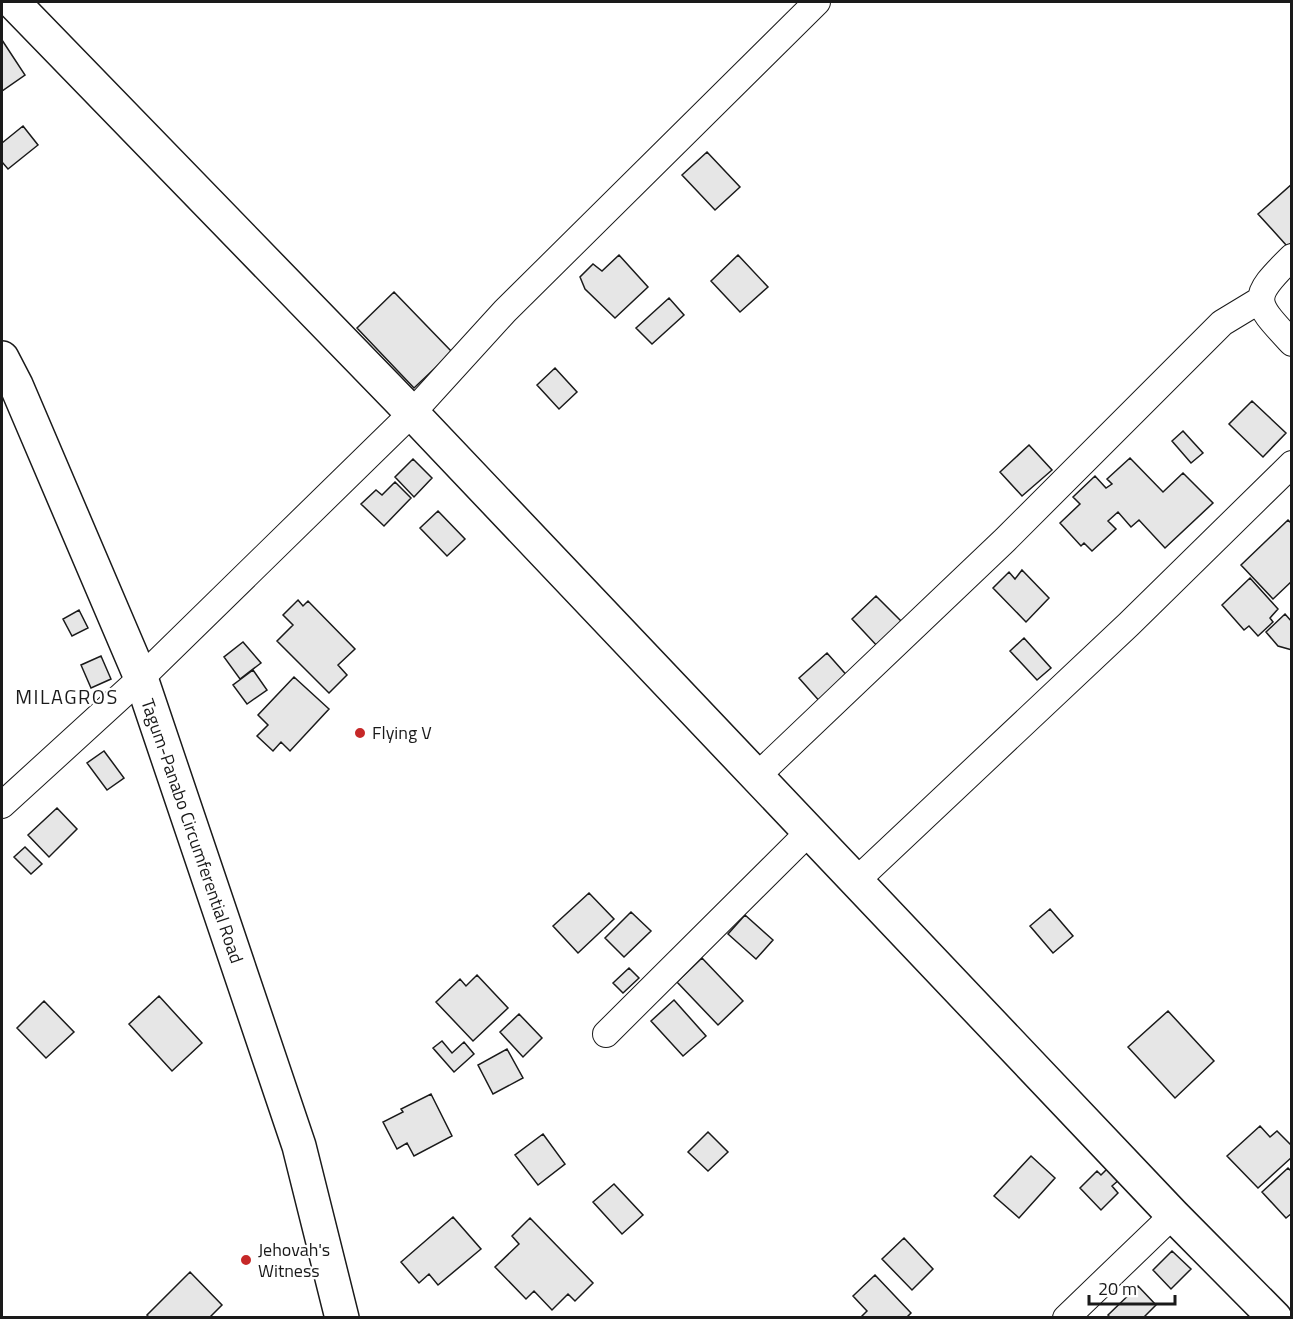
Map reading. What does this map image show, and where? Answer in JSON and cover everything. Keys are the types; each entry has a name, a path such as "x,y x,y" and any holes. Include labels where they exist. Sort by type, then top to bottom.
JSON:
{"street":[{"path":"13,2 412,413 1173,1215 1275,1317"},
{"path":"2,805 141,678 412,413 506,311 818,2"},
{"path":"756,777 1005,540 1222,323 1260,300 1269,280 1292,257"},
{"path":"1260,300 1264,312 1292,342"},
{"name":"Tagum-Panabo Circumferential Road","path":"2,358 16,385 141,678 299,1146 342,1317"},
{"path":"855,881 1129,624 1292,464"},
{"path":"606,1034 809,831"},
{"path":"1066,1317 1173,1215"}],"building":[{"path":"2,40 25,75 2,91"},
{"path":"23,126 38,145 8,169 2,162 2,143"},
{"path":"707,152 740,187 715,210 682,175"},
{"path":"1292,184 1292,243 1287,246 1258,214"},
{"path":"619,255 648,287 615,318 585,289 580,277 593,264 602,271"},
{"path":"738,255 768,287 740,312 711,281"},
{"path":"394,292 452,352 414,388 357,328"},
{"path":"669,298 684,315 652,344 636,328"},
{"path":"555,368 577,392 559,409 537,385"},
{"path":"1252,401 1286,433 1263,457 1229,424"},
{"path":"1183,431 1203,453 1191,463 1172,441"},
{"path":"1029,445 1052,470 1022,496 1000,472"},
{"path":"1130,458 1163,492 1183,473 1213,503 1165,548 1139,520 1131,527 1118,512 1108,521 1116,529 1092,551 1084,543 1081,546 1060,523 1080,504 1073,497 1095,476 1106,488 1112,484 1107,479"},
{"path":"413,459 432,478 414,497 395,477"},
{"path":"395,482 411,498 384,526 361,504 376,490 382,495"},
{"path":"438,511 465,539 447,556 420,528"},
{"path":"1288,520 1292,524 1292,581 1273,599 1241,565"},
{"path":"1022,570 1049,598 1026,622 993,588 1009,572 1015,579"},
{"path":"1250,578 1278,609 1270,618 1273,622 1258,636 1249,626 1244,630 1222,605"},
{"path":"876,596 904,624 879,648 852,619"},
{"path":"298,600 303,606 308,601 355,649 338,665 347,675 329,693 277,641 293,625 283,615"},
{"path":"79,610 88,628 72,636 63,619"},
{"path":"1285,614 1292,622 1292,650 1278,646 1266,632"},
{"path":"1024,638 1051,668 1037,680 1010,651"},
{"path":"243,642 261,663 240,679 224,657"},
{"path":"827,653 850,679 822,704 799,678"},
{"path":"101,656 111,679 91,688 81,665"},
{"path":"253,670 267,690 247,704 233,685"},
{"path":"294,677 329,709 290,751 281,742 273,751 257,736 268,725 258,715"},
{"path":"104,751 124,778 107,790 87,763"},
{"path":"57,808 77,829 49,857 28,835"},
{"path":"25,847 42,864 31,874 14,857"},
{"path":"589,893 614,919 578,953 553,926"},
{"path":"1050,909 1073,936 1053,953 1030,926"},
{"path":"631,912 651,931 624,957 605,938"},
{"path":"745,915 773,940 756,959 728,934"},
{"path":"702,958 743,1001 718,1025 677,982"},
{"path":"629,968 639,978 623,993 613,983"},
{"path":"477,975 508,1008 473,1041 436,1002 460,979 466,986"},
{"path":"159,996 202,1043 172,1071 129,1024"},
{"path":"674,1000 706,1036 683,1056 651,1021"},
{"path":"44,1001 74,1032 46,1058 17,1028"},
{"path":"1168,1011 1214,1061 1175,1098 1128,1047"},
{"path":"519,1014 542,1038 523,1057 500,1032"},
{"path":"442,1041 452,1053 464,1042 474,1054 454,1072 433,1048"},
{"path":"507,1049 523,1078 493,1094 478,1065"},
{"path":"431,1094 452,1136 414,1156 407,1143 397,1149 383,1122 403,1112 401,1109"},
{"path":"1260,1126 1270,1137 1277,1131 1292,1146 1292,1157 1258,1188 1227,1156"},
{"path":"708,1132 728,1152 708,1171 688,1152"},
{"path":"543,1134 565,1164 538,1185 515,1155"},
{"path":"1031,1156 1055,1178 1019,1218 994,1196"},
{"path":"1109,1167 1120,1179 1112,1186 1118,1193 1101,1210 1080,1188 1097,1171 1101,1175"},
{"path":"1288,1168 1292,1172 1292,1213 1286,1218 1262,1192"},
{"path":"614,1184 643,1215 622,1234 593,1202"},
{"path":"453,1217 481,1249 438,1285 429,1274 419,1283 401,1262"},
{"path":"530,1218 593,1283 575,1301 568,1294 552,1310 534,1291 526,1299 495,1267 519,1244 512,1236"},
{"path":"904,1238 933,1269 912,1290 882,1259"},
{"path":"1172,1251 1191,1269 1171,1289 1153,1270"},
{"path":"190,1272 222,1305 209,1318 150,1318 147,1315"},
{"path":"875,1275 911,1313 906,1318 860,1318 867,1311 853,1296"},
{"path":"1138,1286 1156,1305 1143,1318 1111,1318 1108,1315"}],"place":[{"name":"Flying V","path":"360,733"},
{"name":"Jehovah's Witness","path":"246,1260"}],"district":[{"name":"MILAGROS","path":"67,697"}]}
